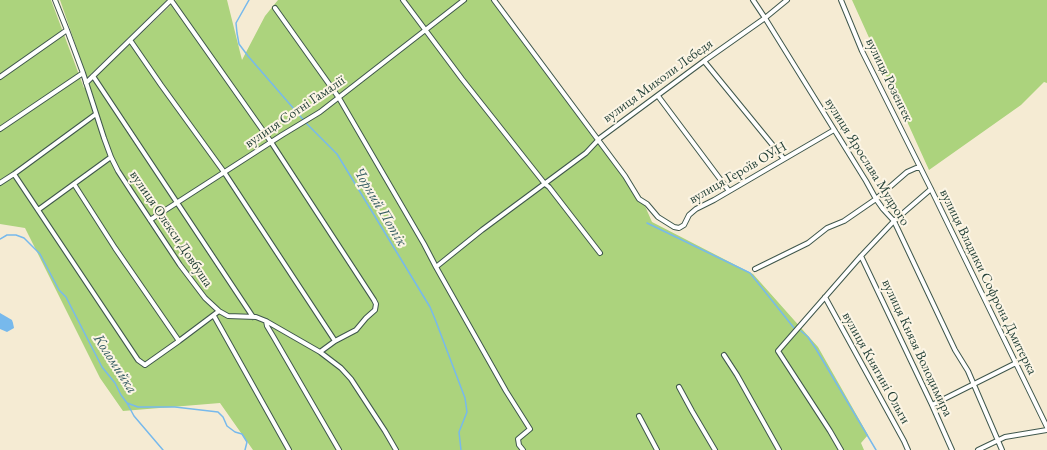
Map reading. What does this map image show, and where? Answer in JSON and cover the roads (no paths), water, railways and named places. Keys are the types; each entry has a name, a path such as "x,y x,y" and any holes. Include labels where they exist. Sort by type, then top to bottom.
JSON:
{"street":[{"name":"вулиця Олекси Довбуша","path":"55,0 83,73 111,157 118,171 180,265 205,298 219,311 228,316 261,318 320,352 341,368 351,378 396,450"},
{"path":"86,83 171,0 271,142 376,304 375,310 356,330 335,341 320,352"},
{"path":"403,0 462,79 600,253"},
{"name":"вулиця Сотні Гамалії","path":"150,220 320,112 464,0"},
{"path":"494,0 598,140"},
{"name":"вулиця Ярослава Мудрого","path":"752,0 765,18 876,199 894,220 955,350 968,371 1002,450"},
{"name":"вулиця Миколи Лебедя","path":"436,267 586,153 598,140 704,61 765,18 787,0"},
{"name":"вулиця Розенгек","path":"841,0 862,51 920,168"},
{"path":"275,8 339,98 424,244 502,384 530,429 518,439 523,450"},
{"path":"0,77 67,30"},
{"path":"130,40 224,172 335,341"},
{"path":"704,61 784,159"},
{"path":"0,129 83,73"},
{"path":"93,76 253,317"},
{"path":"658,96 729,191"},
{"path":"0,183 96,114"},
{"name":"вулиця Героїв ОУН","path":"598,140 625,176 639,199 647,204 658,217 674,227 680,227 684,225 691,212 834,130"},
{"path":"38,210 111,157"},
{"path":"756,269 808,243 827,228 844,221 876,199 907,172 920,168"},
{"name":"вулиця Владики Софрона Дмитерка","path":"920,168 1047,428"},
{"path":"14,174 138,360 144,365 179,342 219,311"},
{"path":"74,184 179,342"},
{"path":"841,450 778,351 894,220 931,189"},
{"name":"вулиця Князя Володимира","path":"861,256 952,450"},
{"name":"вулиця Княгині Ольги","path":"825,297 908,450"},
{"path":"214,316 289,450"},
{"path":"266,321 267,326 339,450"},
{"path":"724,355 737,375 779,450"},
{"path":"932,405 1016,363"},
{"path":"679,387 715,450"},
{"path":"639,416 657,450"},
{"path":"978,450 997,440 1047,428"}],"water":[{"path":"0,313 12,320 14,328 7,332 0,329"}],"waterway":[{"name":"Чорний Потік","path":"249,0 236,23 239,44 307,124 337,154 430,307 465,398 467,412 459,432 461,450"},
{"path":"647,223 750,273 794,328"},
{"name":"Коломийка","path":"0,239 7,235 16,235 24,238 40,254 59,290 66,297 102,367 115,383 127,403 138,407 175,407 218,412 223,417 227,426 235,432 242,434 247,442 245,450"},
{"path":"801,331 808,337 816,349 876,450"},
{"path":"127,403 134,416 163,450"}]}
